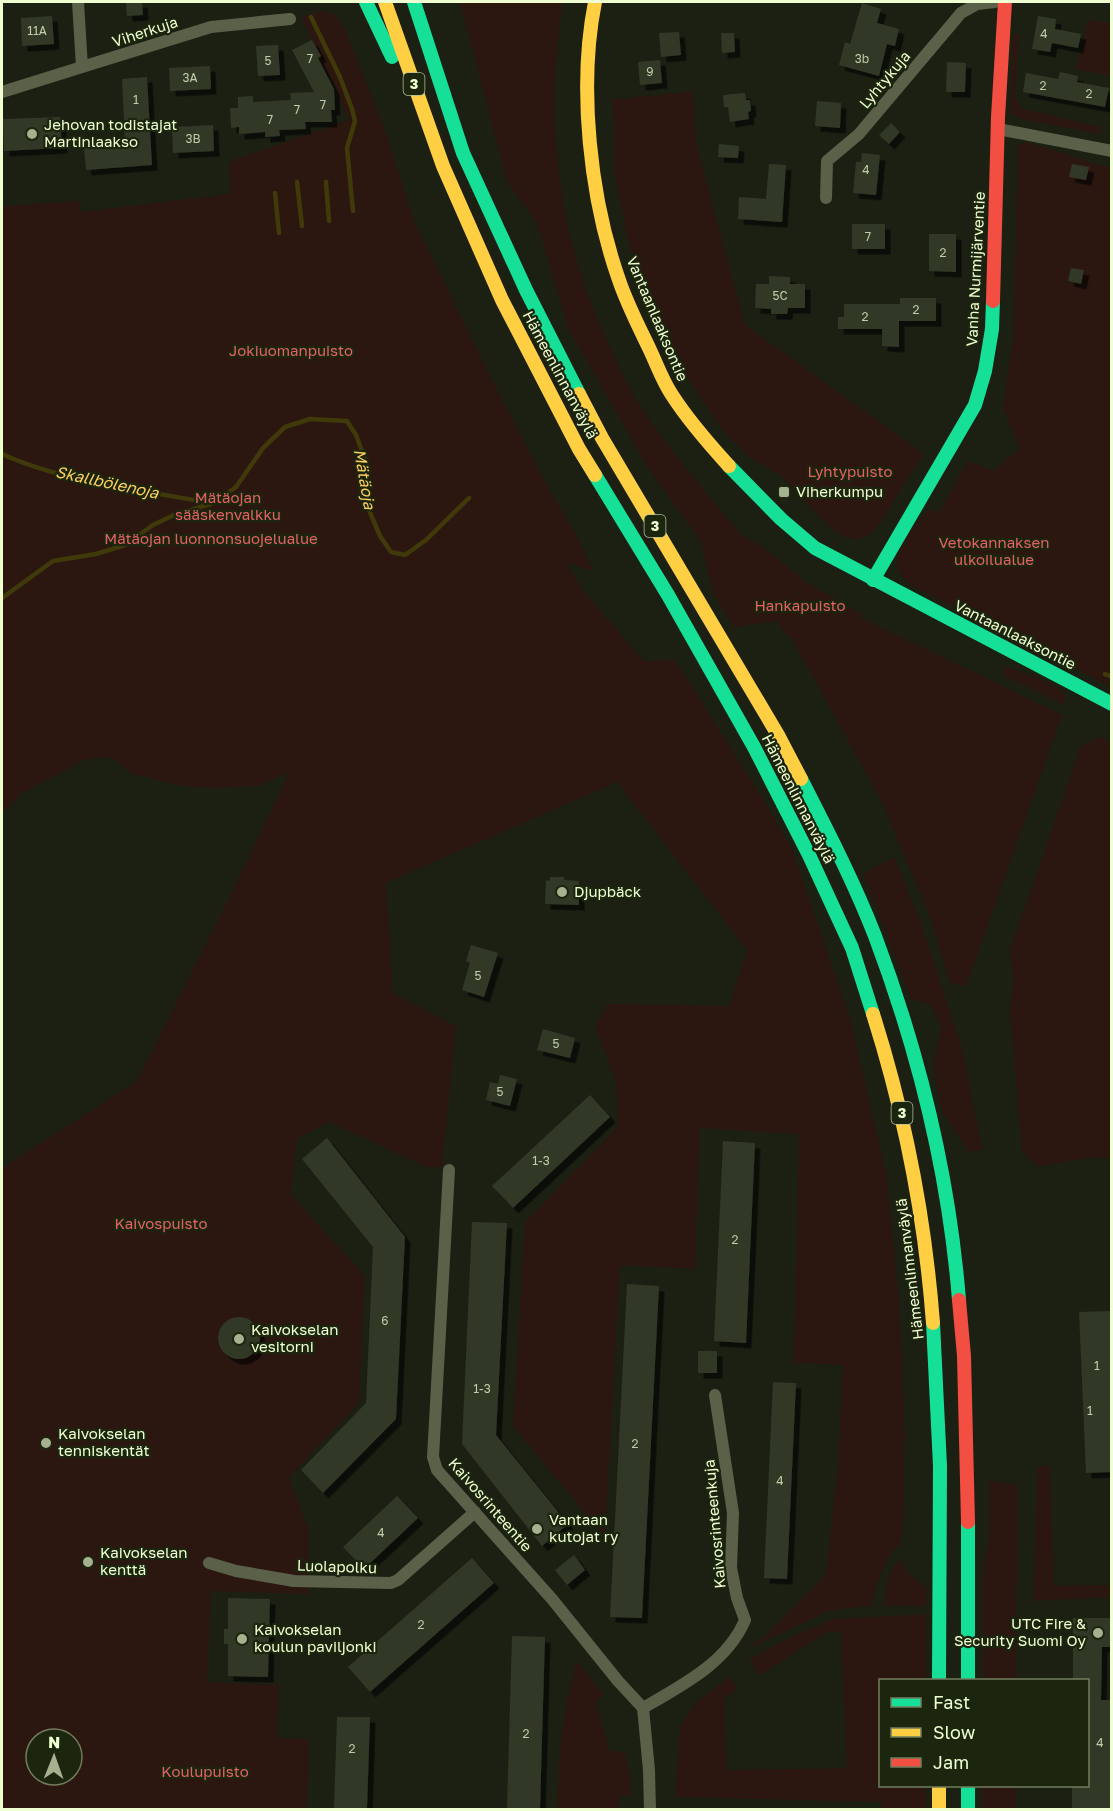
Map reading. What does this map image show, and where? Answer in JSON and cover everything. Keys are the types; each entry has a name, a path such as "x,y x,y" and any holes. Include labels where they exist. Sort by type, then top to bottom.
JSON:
{"main road":[{"path":"366,2 443,166"},
{"name":"Hämeenlinnanväylä","path":"385,2 443,166 502,300 579,449 668,595 754,747 809,855 852,948 886,1054 904,1121 917,1188 929,1271 936,1362 940,1466 939,1679"},
{"name":"Hämeenlinnanväylä","path":"414,2 464,153 526,290 602,438 778,735 835,846 874,934 912,1043 945,1185 956,1262 964,1356 968,1463 968,1679"},
{"name":"Vantaanlaaksontie","path":"595,2 589,32 587,101 594,171 603,228 619,281 671,394 708,443 743,482 815,548 1112,704"},
{"name":"Vanha Nurmijärventie","path":"873,580 975,405 982,383 992,330 998,129 1005,2"},
{"path":"939,1787 939,1809"},
{"path":"968,1787 968,1809"}],"street":[{"path":"78,2 82,67"},
{"name":"Lyhtykuja","path":"826,198 827,161 860,134 962,13 977,4 995,2"},
{"name":"Viherkuja","path":"2,92 211,27 290,19"},
{"path":"998,129 1112,151"},
{"name":"Kaivosrinteentie","path":"449,1170 433,1457 437,1470 552,1599 618,1681 643,1708"},
{"name":"Kaivosrinteenkuja","path":"643,1708 679,1687 722,1654 734,1640 745,1620 737,1598 731,1568 733,1513 715,1395"},
{"name":"Luolapolku","path":"209,1563 236,1571 294,1581 391,1583 398,1580 475,1512"},
{"path":"643,1708 650,1809"}],"green space":[{"name":"Hankapuisto","path":"460,2 562,2 555,78 557,153 565,211 587,293 620,370 644,411 669,447 739,532 753,543 754,540 806,582 863,615 860,617 1062,715 966,987 950,983 930,917 880,798 789,634 785,634 778,621 734,627 712,591 701,542 647,466 568,328 538,226 507,181"},
{"path":"317,12 331,13 344,27 383,125 415,223 489,374 545,482 577,536 594,572 566,562 583,591 644,661 675,660 765,802 793,851 851,1022 887,1178 899,1300 905,1431 903,1529 899,1544 888,1558 878,1581 871,1606 831,1610 745,1650 766,1635 826,1575 838,1465 843,1365 794,1363 799,1134 700,1128 695,1269 620,1265 605,1537 513,1426 525,1222 618,1127 616,1082 595,1025 608,1004 729,1006 747,950 617,782 386,883 393,994 456,1026 442,1167 427,1167 329,1122 297,1138 291,1195 365,1276 359,1403 289,1477 309,1531 308,1594 211,1591 207,1682 278,1685 277,1738 309,1739 307,1809 2,1809 2,1168 137,1081 290,771 259,786 209,788 175,785 131,773 110,757 84,760 21,794 2,814 2,206 79,201 80,212 230,194 229,162 349,120 302,18"},
{"path":"1088,20 1111,23 1111,76 1076,69"},
{"path":"1013,34 1019,34 1015,98 1023,109 1102,127 1101,134 1024,120 1010,114"},
{"name":"Lyhtypuisto","path":"693,91 696,144 745,325 924,454 873,533 858,540 845,537 833,530 780,475 750,458 724,432 686,376 655,320 628,240 615,176 614,122 611,100"},
{"name":"Vetokannaksen ulkoilualue","path":"1027,142 1111,167 1111,687 911,585 902,576 898,567 898,557 906,537 928,510 939,512 968,461 993,471 1020,448 1003,408 1013,340 1018,144"},
{"path":"1003,667 1027,673 1054,685 1065,695 1064,705 1002,675"},
{"path":"1100,737 1112,743 1112,1113 1109,1132 1111,1132 1111,1157 1037,1167 1022,1151 1010,1011 1013,980 1010,950 1081,745"},
{"path":"894,857 921,924 961,1045 982,1149 969,1152 942,1111 933,1064 941,1029 931,1005 911,999 863,874"},
{"path":"1050,1465 1054,1586 1111,1585 1111,1597 1034,1601 1037,1467"},
{"path":"989,1481 1017,1484 1016,1679 983,1679 983,1574 989,1538"},
{"path":"900,1559 905,1570 926,1588 926,1606 884,1606 890,1575"},
{"path":"926,1614 926,1679 879,1679 879,1787 926,1787 926,1809 882,1809 882,1802 675,1797 680,1725 695,1704 729,1677 738,1689 724,1698 726,1770 847,1768 841,1632 827,1632 759,1676 750,1659 795,1635 833,1619"},
{"path":"577,1661 604,1695 595,1702 610,1751 625,1752 631,1781 631,1796 619,1796 619,1809 557,1809 560,1746 567,1700"},
{"path":"982,1787 1016,1787 1016,1809 982,1809"}],"building":[{"path":"126,2 142,2 143,15 127,16"},
{"path":"862,3 881,9 877,23 899,29 895,46 887,44 879,76 839,65 845,42 850,44"},
{"path":"52,16 54,44 22,46 21,18"},
{"path":"1038,16 1056,19 1055,29 1081,34 1078,48 1052,43 1050,52 1032,49"},
{"path":"679,32 681,55 661,57 659,33"},
{"path":"721,33 734,33 735,52 722,53"},
{"path":"312,40 321,56 318,58 334,89 335,110 331,110 332,122 305,122 306,129 279,130 280,136 265,137 265,132 239,134 239,127 231,128 230,108 238,108 238,97 253,96 253,102 291,100 290,93 314,92 292,50"},
{"path":"278,45 280,75 258,76 256,46"},
{"path":"660,60 662,83 640,85 638,62"},
{"path":"947,62 966,63 965,92 946,92"},
{"path":"210,66 211,89 170,91 169,68"},
{"path":"1060,72 1078,76 1077,82 1109,88 1105,107 1023,92 1026,73 1058,79"},
{"path":"147,77 152,165 86,170 84,146 125,143 122,79"},
{"path":"745,93 746,100 750,100 749,119 730,122 728,107 724,107 723,95"},
{"path":"817,101 841,103 840,128 815,126"},
{"name":"Jehovan todistajat Martinlaakso","path":"60,117 62,148 4,151 3,119"},
{"path":"891,123 900,132 889,144 879,135"},
{"path":"213,125 214,151 173,153 172,127"},
{"path":"719,144 739,146 738,158 718,157"},
{"path":"862,153 880,155 876,195 853,193 856,162 861,162"},
{"path":"769,164 786,165 782,222 738,219 739,197 766,199"},
{"path":"1072,164 1089,167 1086,180 1069,177"},
{"path":"852,224 885,224 885,249 852,249"},
{"path":"929,234 956,234 956,272 929,271"},
{"path":"1071,268 1084,270 1081,284 1068,281"},
{"path":"769,276 790,277 790,284 805,284 805,308 788,308 787,314 771,314 771,309 755,308 756,284 769,284"},
{"path":"900,298 936,298 936,321 899,321 899,347 882,346 882,329 838,329 838,317 844,317 844,304 900,304"},
{"name":"Djupbäck","path":"550,877 564,877 564,880 579,881 579,905 545,904 546,880 550,881"},
{"path":"471,945 498,953 484,997 462,990 470,963 466,961"},
{"path":"543,1029 575,1038 570,1058 537,1050"},
{"path":"500,1075 517,1079 510,1106 486,1100 490,1082 498,1084"},
{"path":"590,1095 610,1117 513,1208 492,1186"},
{"path":"327,1138 405,1237 396,1419 323,1493 301,1470 366,1403 373,1247 302,1159"},
{"path":"723,1141 755,1143 746,1343 714,1341"},
{"path":"472,1222 507,1223 496,1435 568,1524 542,1546 462,1444"},
{"path":"627,1284 659,1286 642,1618 610,1617"},
{"path":"1112,1311 1112,1472 1086,1473 1079,1312"},
{"name":"Kaivokselan vesitorni","path":"239,1317 247,1318 254,1323 259,1330 259,1346 254,1353 247,1358 239,1359 231,1358 224,1353 219,1346 218,1338 219,1330 224,1323 231,1318"},
{"path":"698,1351 717,1351 717,1373 698,1373"},
{"path":"773,1382 796,1383 787,1579 764,1578"},
{"path":"397,1496 418,1518 364,1569 343,1547"},
{"path":"574,1555 585,1570 567,1585 555,1570"},
{"path":"472,1558 494,1583 370,1692 348,1667"},
{"name":"Kaivokselan koulun paviljonki","path":"228,1598 270,1599 268,1677 228,1676 228,1644 224,1644 224,1629 228,1629"},
{"path":"1073,1618 1112,1618 1112,1647 1102,1647 1101,1700 1112,1700 1112,1809 1072,1809 1072,1787 1089,1787 1089,1679 1073,1679"},
{"path":"512,1636 545,1637 540,1809 507,1809"},
{"path":"337,1717 370,1717 367,1809 334,1809"}],"waterway":[{"path":"311,17 340,77 355,121 347,148 353,211"},
{"path":"297,182 302,226"},
{"path":"326,182 329,221"},
{"path":"275,193 279,233"},
{"name":"Mätäoja","path":"2,598 53,561 96,554 125,545 153,525 174,515 214,503 236,487 263,448 285,427 310,419 347,421 356,435 365,459 369,510 380,536 391,552 405,555 426,540 469,498"},
{"name":"Skallbölenoja","path":"2,454 26,464 78,479 212,503"},
{"path":"1105,674 1112,677"}],"traffic: fast":[{"path":"366,2 392,57"},
{"path":"414,2 463,153 526,290 579,394"},
{"path":"873,580 975,405 985,371 992,329 993,301"},
{"path":"729,466 781,519 815,548 1112,704"},
{"path":"595,475 668,595 754,747 809,855 852,948 873,1014"},
{"path":"801,779 867,916 905,1025 940,1161 959,1300"},
{"path":"933,1323 940,1466 939,1679"},
{"path":"968,1522 968,1679"},
{"path":"968,1787 968,1810"}],"traffic: slow":[{"path":"385,2 443,166 502,300 579,449 595,475"},
{"path":"595,2 590,35 587,106 594,178 609,248 626,298 666,385 692,423 729,466"},
{"path":"579,394 602,438 778,735 801,779"},
{"path":"873,1014 895,1090 912,1167 925,1244 933,1323"},
{"path":"939,1787 939,1810"}],"traffic: jam":[{"path":"993,301 998,117 1005,2"},
{"path":"959,1300 964,1356 968,1522"}],"place":[{"name":"Jehovan todistajat Martinlaakso","path":"32,134"},
{"name":"Viherkumpu","path":"784,492"},
{"name":"Djupbäck","path":"562,892"},
{"name":"Kaivokselan vesitorni","path":"239,1339"},
{"name":"Kaivokselan tenniskentät","path":"46,1443"},
{"name":"Vantaan kutojat ry","path":"537,1529"},
{"name":"Kaivokselan kenttä","path":"88,1562"},
{"name":"UTC Fire & Security Suomi Oy","path":"1098,1633"},
{"name":"Kaivokselan koulun paviljonki","path":"242,1639"}],"park label":[{"name":"Jokiuomanpuisto","path":"291,351"},
{"name":"Mätäojan sääskenvalkku","path":"228,506"},
{"name":"Mätäojan luonnonsuojelualue","path":"211,539"},
{"name":"Kaivospuisto","path":"161,1224"},
{"name":"Koulupuisto","path":"205,1772"}]}
